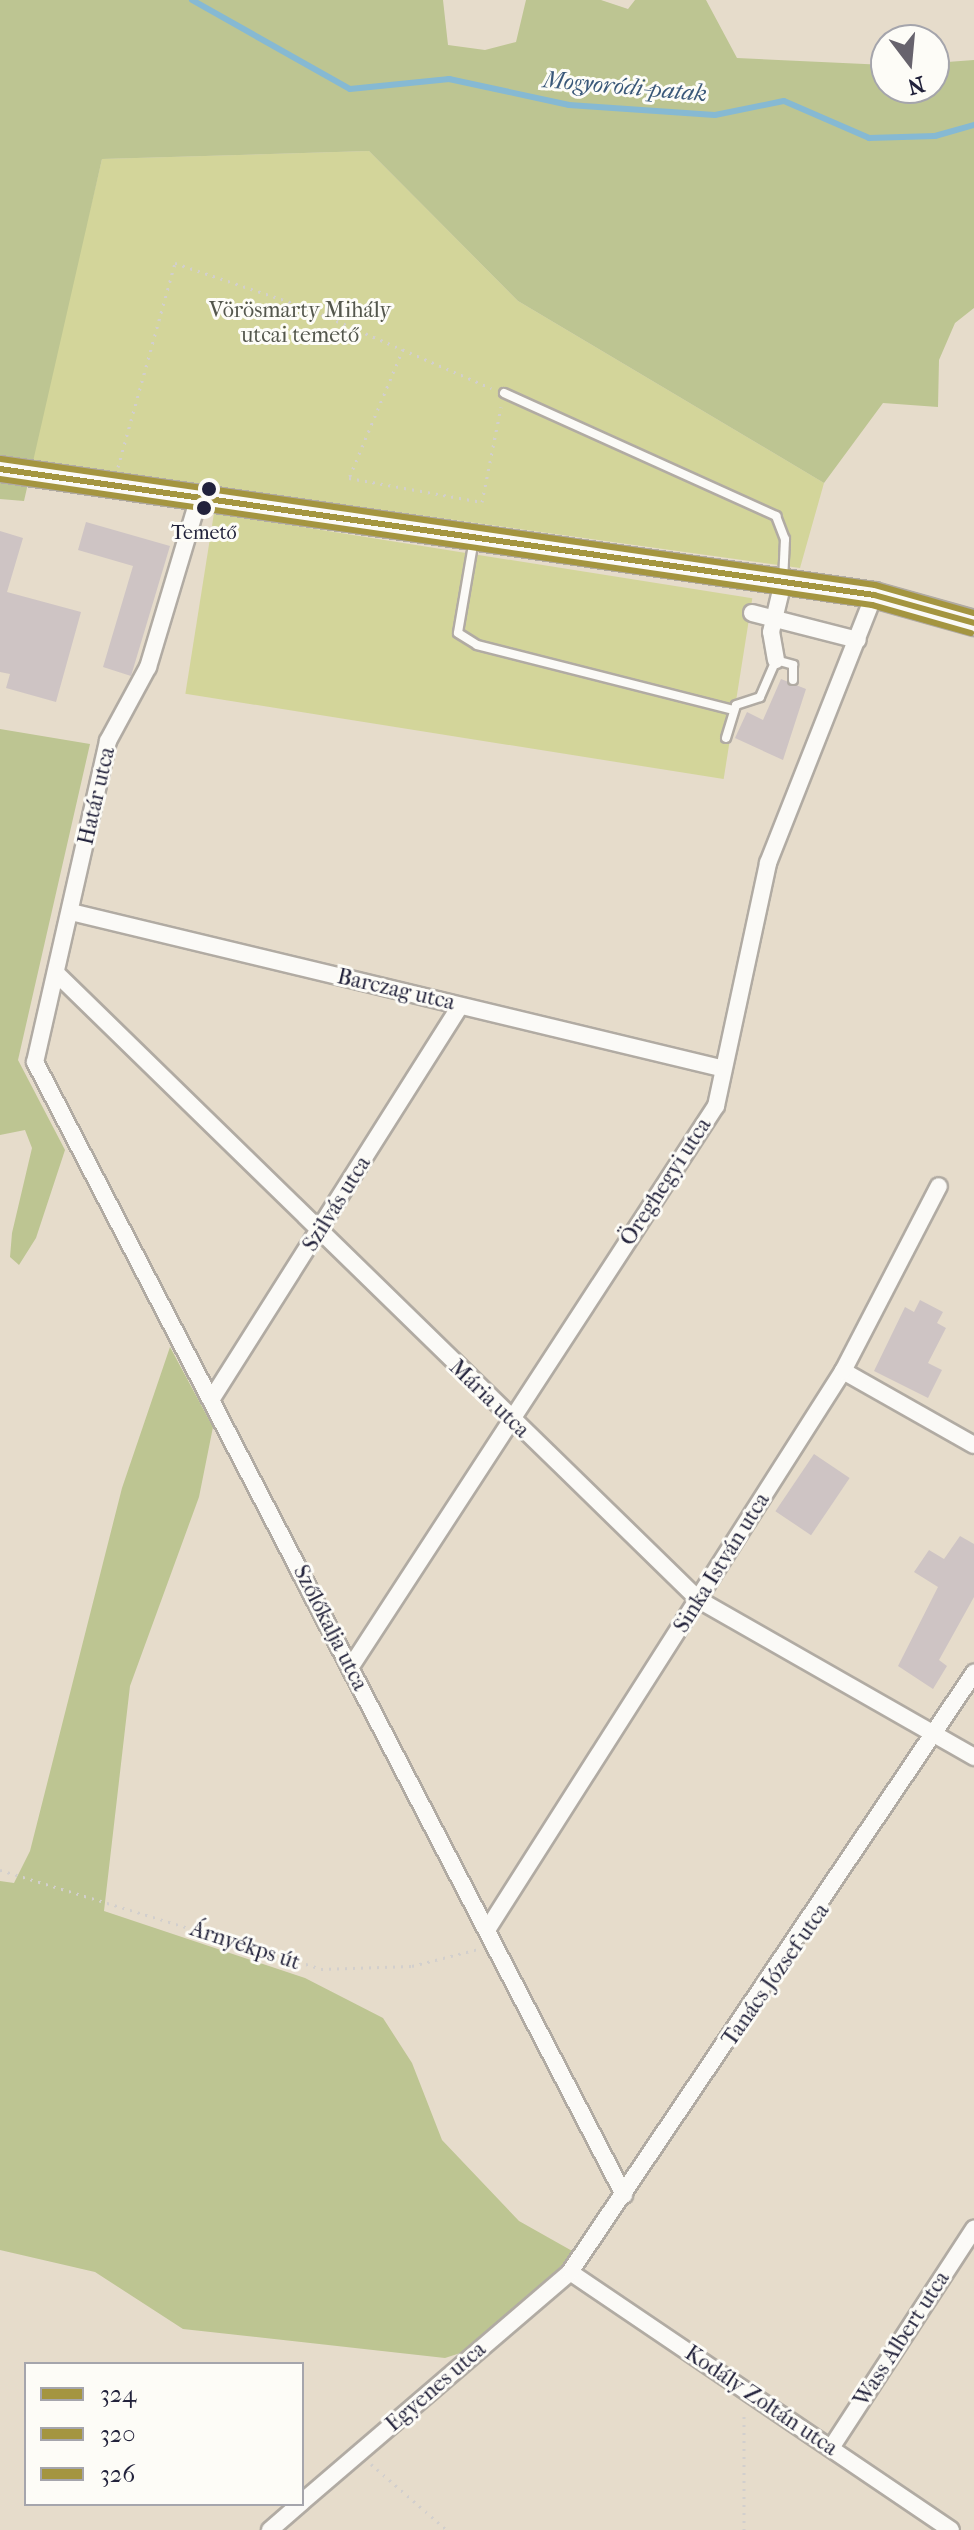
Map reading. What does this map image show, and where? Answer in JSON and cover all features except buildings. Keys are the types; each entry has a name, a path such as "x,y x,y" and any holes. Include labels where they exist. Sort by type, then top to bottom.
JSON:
{"main road":[{"path":"0,469 200,494 874,595 974,623"}],"street":[{"name":"Határ utca","path":"35,1062 108,741 148,667 200,494"},
{"path":"776,660 776,620 783,582"},
{"name":"Öreghegyi utca","path":"350,1668 509,1419 716,1106 721,1068 768,863 874,595"},
{"path":"752,613 858,640"},
{"name":"Barczag utca","path":"71,912 721,1068"},
{"name":"Mária utca","path":"56,973 509,1419 699,1600 974,1757"},
{"name":"Szilvás utca","path":"211,1400 320,1233 460,1006"},
{"name":"Szőlőkalja utca","path":"35,1062 624,2195"},
{"name":"Sinka István utca","path":"490,1936 843,1371 939,1186"},
{"path":"843,1371 974,1445"},
{"name":"Tanács József utca","path":"570,2272 974,1673"},
{"name":"Wass Albert utca","path":"831,2448 974,2229"},
{"name":"Kodály Zoltán utca","path":"570,2272 951,2530"},
{"name":"Egyenes utca","path":"304,2500 570,2272"},
{"name":"Egyenes utca","path":"270,2530 298,2506"}],"lane":[{"path":"504,393 776,516 785,539 783,582"},
{"path":"475,537 458,633 477,645 734,710 760,697 776,660 793,665 793,680"},
{"path":"726,738 734,710"}],"path":[{"path":"115,482 175,263 403,349 493,388"},
{"path":"403,349 349,478 482,502 504,393"},
{"name":"Árnyékps út","path":"0,1870 321,1969 412,1966 490,1936"},
{"path":"744,2530 743,2413 753,2395"},
{"path":"359,2453 447,2530"}],"green space":[{"path":"0,0 443,0 448,45 485,50 516,42 526,0 601,0 628,9 635,0 706,0 737,58 870,64 870,104 950,104 950,62 974,60 974,308 955,323 939,360 938,407 883,403 824,483 518,301 369,151 102,159 24,501 0,499"},
{"name":"Vörösmarty Mihály utcai temető","path":"369,151 518,301 824,483 800,568 30,461 102,159"},
{"path":"214,513 752,598 724,779 185,694"},
{"path":"0,729 90,744 18,1060 65,1150 36,1238 19,1265 10,1257 12,1233 32,1148 25,1130 0,1135"},
{"path":"170,1347 213,1427 199,1497 130,1686 104,1911 305,1978 383,2018 412,2063 442,2140 519,2221 574,2252 488,2344 445,2358 183,2329 95,2272 0,2250 0,1881 14,1883 30,1851 122,1488"}],"waterway":[{"name":"Mogyoródi-patak","path":"192,0 350,89 449,79 569,105 715,115 784,101 869,138 935,136 974,125"}],"transit line":[{"name":"326","path":"1,459 875,585 974,613"},
{"name":"324","path":"0,469 874,595 974,623"},
{"name":"320","path":"0,479 872,605 971,633"}],"place":[{"name":"Temető","path":"204,508"}]}
